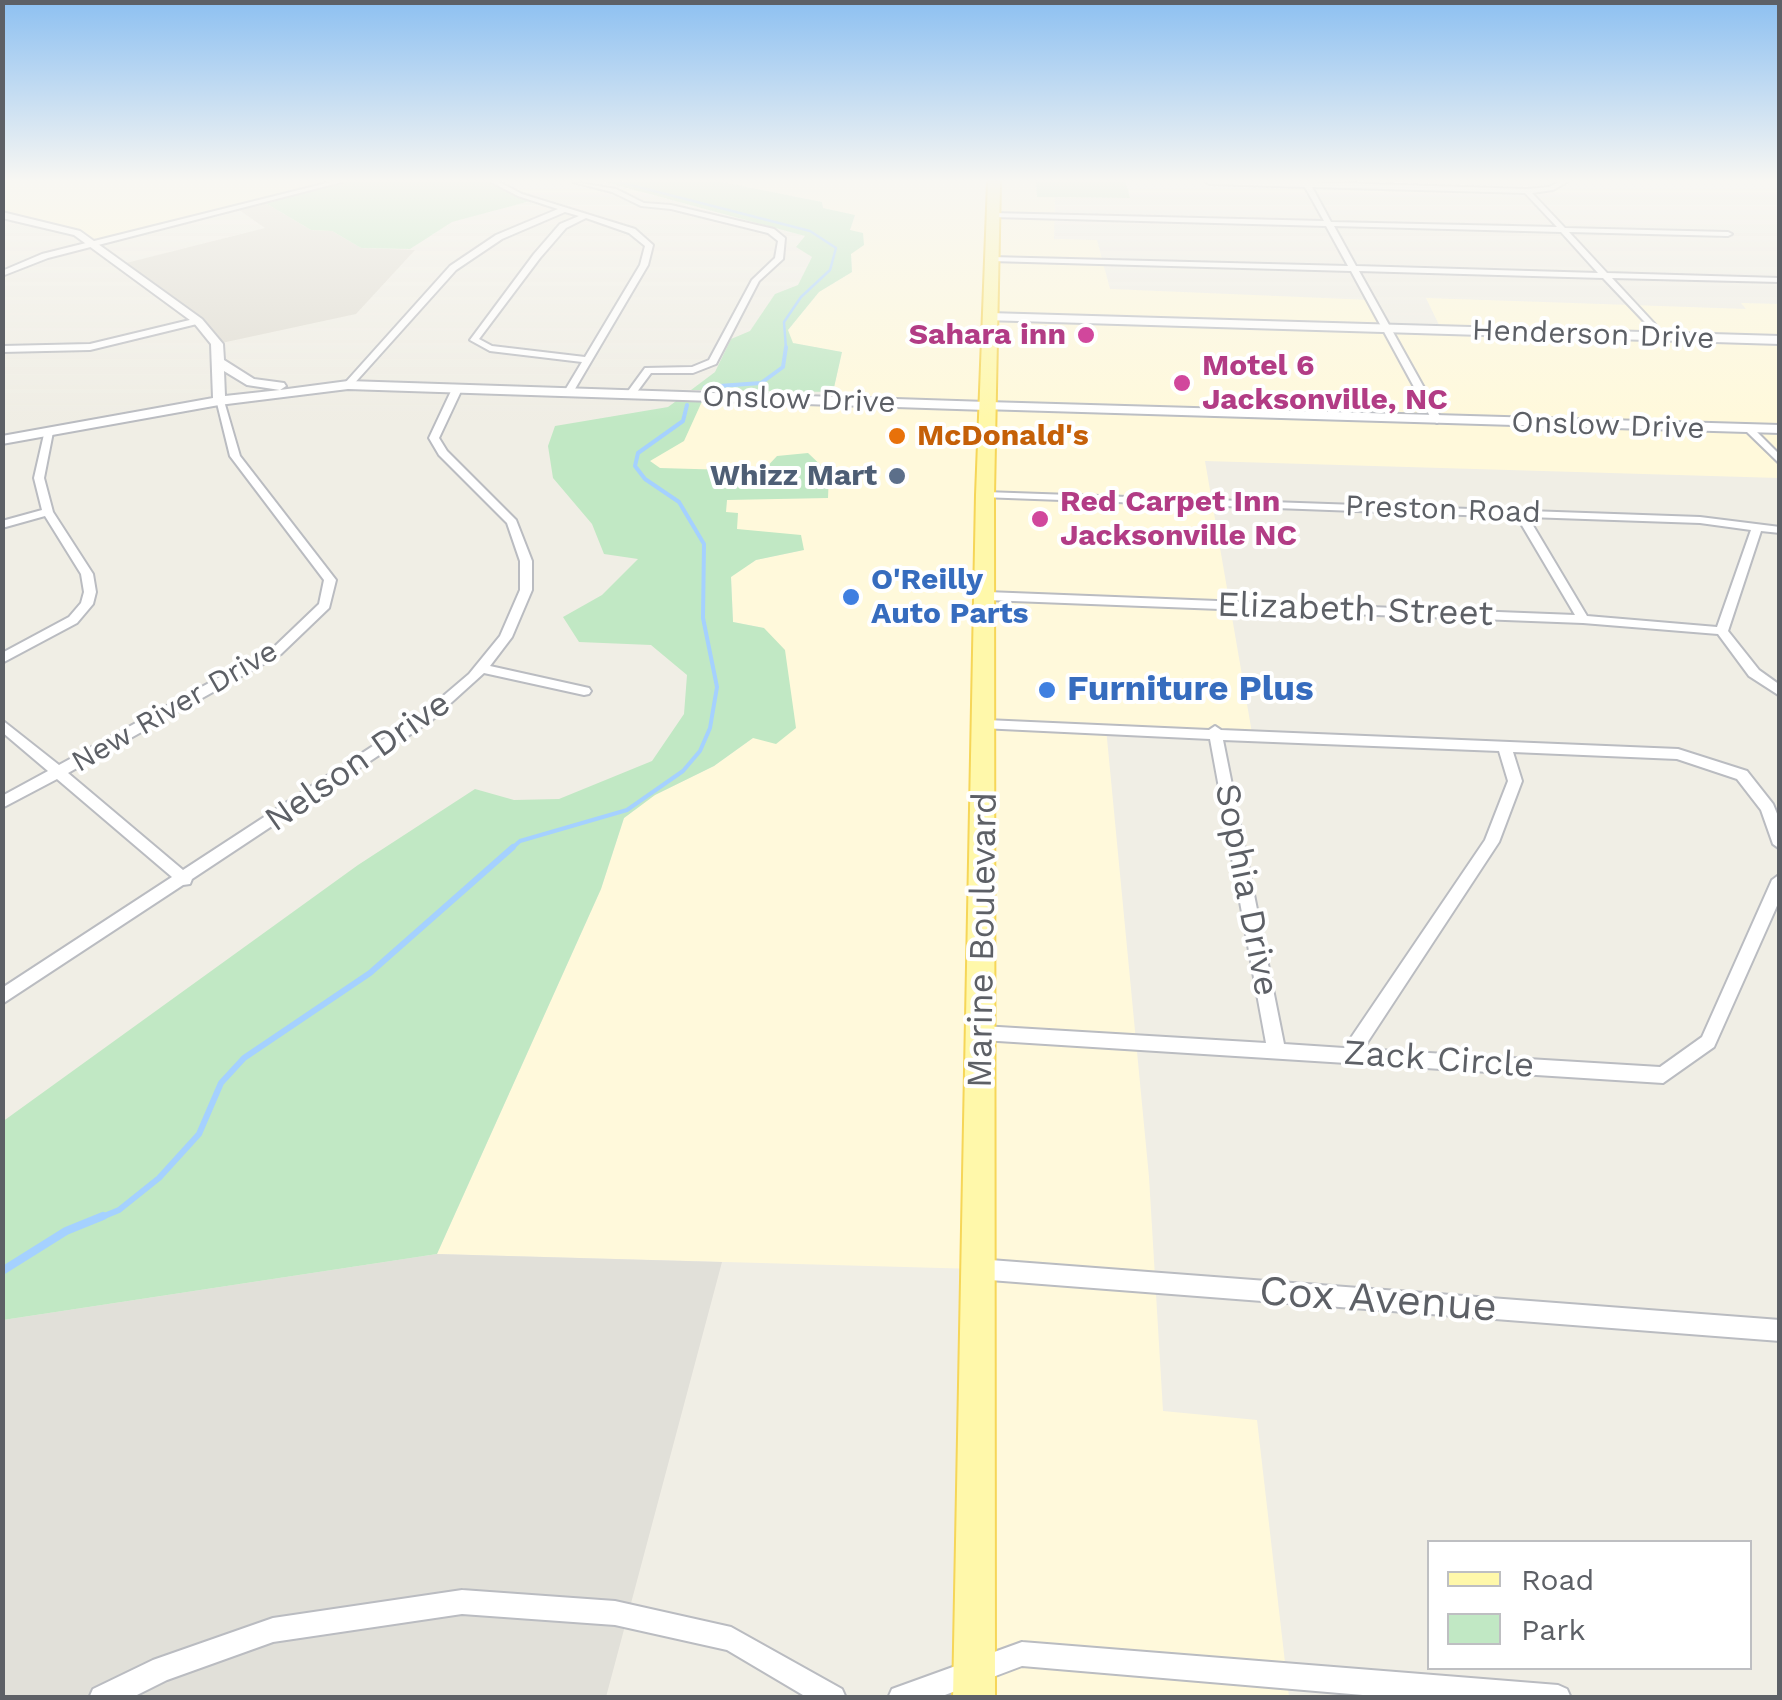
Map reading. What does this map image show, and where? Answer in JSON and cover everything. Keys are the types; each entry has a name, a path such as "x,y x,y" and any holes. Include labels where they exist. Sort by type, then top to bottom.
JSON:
{"main road":[{"name":"Marine Boulevard","path":"974,1684 986,406 991,261"},
{"name":"Henderson Drive","path":"989,317 1779,340"},
{"name":"Onslow Drive","path":"986,406 1780,429"}],"street":[{"path":"2,274 32,261"},
{"name":"New River Drive","path":"2,803 277,651 325,605 330,580 235,456 218,401 217,344 198,321 118,261"},
{"path":"348,385 463,261"},
{"path":"533,261 474,340 490,348 588,360"},
{"path":"569,392 645,261"},
{"path":"631,394 648,370 692,370 713,362 756,280 776,261"},
{"path":"1076,261 1764,280 1780,284"},
{"path":"1351,261 1437,420"},
{"path":"1592,261 1661,336"},
{"path":"2,349 80,348 198,321"},
{"path":"218,362 252,382 307,388"},
{"name":"Onslow Drive","path":"2,440 218,401 348,385 986,406"},
{"name":"Nelson Drive","path":"2,997 399,738 444,705 506,637 526,590 526,560 512,522 443,453 434,438 436,426 457,388"},
{"path":"1750,430 1780,461"},
{"path":"2,659 54,634 87,604 86,574 48,512 39,478 48,432"},
{"name":"Preston Road","path":"985,494 1700,520 1780,530"},
{"path":"2,525 48,512"},
{"path":"1520,512 1583,619"},
{"path":"1756,530 1722,631 1754,673 1780,692"},
{"name":"Elizabeth Street","path":"987,596 1583,619 1722,631"},
{"path":"480,668 584,690"},
{"path":"2,724 185,880"},
{"path":"986,725 1215,731 1678,754 1742,775 1768,808 1780,844"},
{"name":"Sophia Drive","path":"1215,731 1276,1049"},
{"path":"1350,1054 1492,842 1514,781 1504,746"},
{"name":"Zack Circle","path":"982,1033 1663,1076 1708,1042 1780,880"},
{"name":"Cox Avenue","path":"977,1269 1780,1331"},
{"path":"102,1698 162,1669 274,1630 462,1602 615,1613 731,1638 833,1698"},
{"path":"901,1698 974,1684 1022,1654 1558,1698"}],"shaded area":[{"path":"405,261 356,314 217,344 211,333 122,264"},
{"path":"851,261 1103,261 1110,289 1371,300 1385,329 1441,329 1426,298 1746,309 1741,303 1779,304 1779,478 1205,461 1252,733 1106,728 1149,1177 1163,1411 1257,1420 1289,1697 974,1697 977,1269 437,1254 601,889 624,818 655,795 714,766 753,738 764,628 733,622 731,576 756,560 803,550 736,529 725,513 727,499 827,498 763,471 660,469 650,461 704,397 831,401 842,352 792,343 788,330 819,292 852,272"},
{"path":"437,1254 722,1262 606,1697 3,1698 3,1320"}],"green space":[{"path":"810,261 851,261 852,272 819,292 788,330 793,343 842,352 833,392 691,390 715,372 731,339 750,331 775,294 798,285"},
{"path":"683,396 704,397 684,441 650,461 660,468 763,471 777,456 808,453 829,473 828,498 727,500 726,512 738,513 737,529 801,535 804,550 756,560 731,577 733,622 764,628 785,650 796,728 776,744 753,738 714,766 655,795 624,818 601,889 437,1254 3,1320 2,1122 358,865 475,789 514,800 559,799 652,761 684,714 687,675 651,645 579,642 563,617 602,595 638,559 604,554 592,524 553,478 548,446 555,426 668,407"}],"waterway":[{"path":"786,348 784,322 801,297 830,270 832,261"},
{"path":"705,387 761,383 783,367 786,348"},
{"path":"511,849 520,841 627,810 683,771 700,751 710,728 717,687 703,618 704,544 679,502 645,479 635,466 638,453 683,421 687,405"},
{"path":"97,1219 119,1210 159,1178 199,1134 221,1083 244,1058 370,973 513,847"},
{"path":"2,1271 66,1231 103,1216"}],"place":[{"name":"Sahara inn","path":"1086,335"},
{"name":"Motel 6 Jacksonville, NC","path":"1182,383"},
{"name":"McDonald's","path":"897,436"},
{"name":"Whizz Mart","path":"897,476"},
{"name":"Red Carpet Inn Jacksonville NC","path":"1040,519"},
{"name":"O'Reilly Auto Parts","path":"851,597"},
{"name":"Furniture Plus","path":"1047,690"}]}
